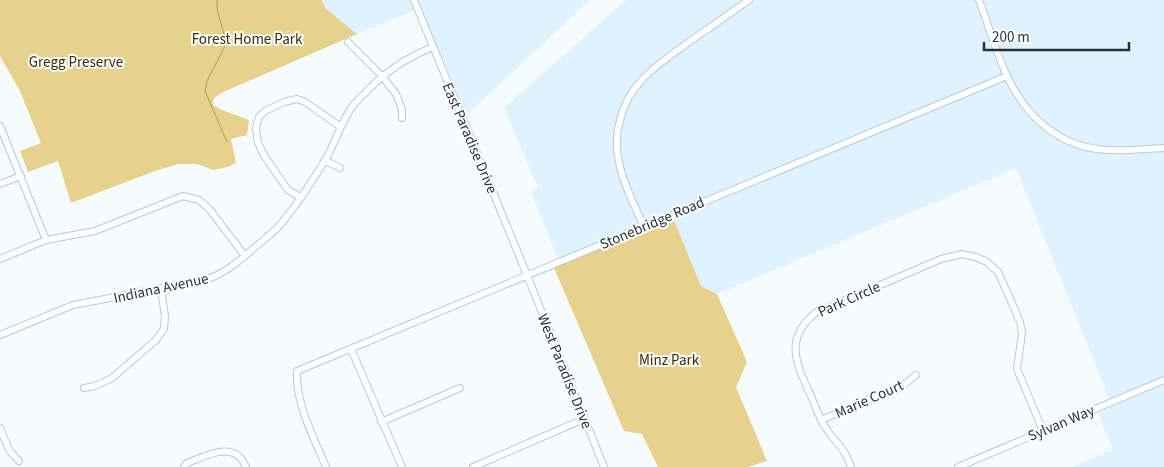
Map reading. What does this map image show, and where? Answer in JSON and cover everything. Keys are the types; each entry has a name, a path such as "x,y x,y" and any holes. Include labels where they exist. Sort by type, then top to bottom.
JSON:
{"street":[{"name":"East Paradise Drive","path":"414,0 528,275"},
{"path":"644,227 621,172 616,145 617,130 629,96 648,73 749,0"},
{"path":"979,0 1007,76 1020,99 1033,116 1048,130 1063,139 1084,147 1110,150 1164,148"},
{"path":"348,42 382,76 396,94 402,109 402,118"},
{"name":"Indiana Avenue","path":"0,335 73,305 205,280 227,270 280,225 313,180 354,104 382,76 397,65 433,47"},
{"name":"Stonebridge Road","path":"326,467 302,409 297,371 1007,76"},
{"path":"300,197 288,190 258,144 256,128 259,117 290,99 296,99 305,102 341,126"},
{"path":"0,126 46,240"},
{"path":"325,160 340,168"},
{"path":"0,184 21,176"},
{"path":"0,259 46,240 95,231 183,196 199,200 210,210 245,256"},
{"name":"Park Circle","path":"851,467 845,454 821,420 797,365 795,352 800,330 805,321 815,313 941,259 962,254 988,262 998,272 1020,322 1022,333 1017,369 1043,430"},
{"name":"West Paradise Drive","path":"528,275 604,467"},
{"path":"84,388 112,378 156,340 164,329 165,317 161,288"},
{"path":"351,349 402,467"},
{"name":"Marie Court","path":"821,420 905,384 916,375"},
{"name":"Sylvan Way","path":"958,467 1164,380"},
{"path":"382,422 460,388"},
{"path":"473,467 584,419"},
{"path":"0,428 9,450 19,461"},
{"path":"184,467 187,463 218,451 227,451 235,454 244,462 246,467"}],"shaded area":[{"path":"322,0 411,0 415,10 357,34 325,8"},
{"path":"422,0 590,0 466,115 419,2"},
{"path":"626,0 1164,0 1164,467 1071,467 1113,450 1098,413 1112,406 1016,168 717,294 701,286 670,212 558,259 531,192 538,188 504,108"}],"green space":[{"path":"0,0 322,0 325,8 357,34 221,93 214,98 213,105 249,120 247,135 231,139 236,163 213,170 197,164 178,164 71,203 58,161 28,172 20,151 41,143 20,91 0,56"},
{"name":"Minz Park","path":"673,218 701,286 717,294 747,362 736,387 767,461 748,467 658,467 642,434 624,431 554,268"}],"waterway":[{"path":"217,0 217,9 226,41 207,81 205,91 227,142"}],"park label":[{"name":"Forest Home Park","path":"247,39"},
{"name":"Gregg Preserve","path":"76,62"}]}
